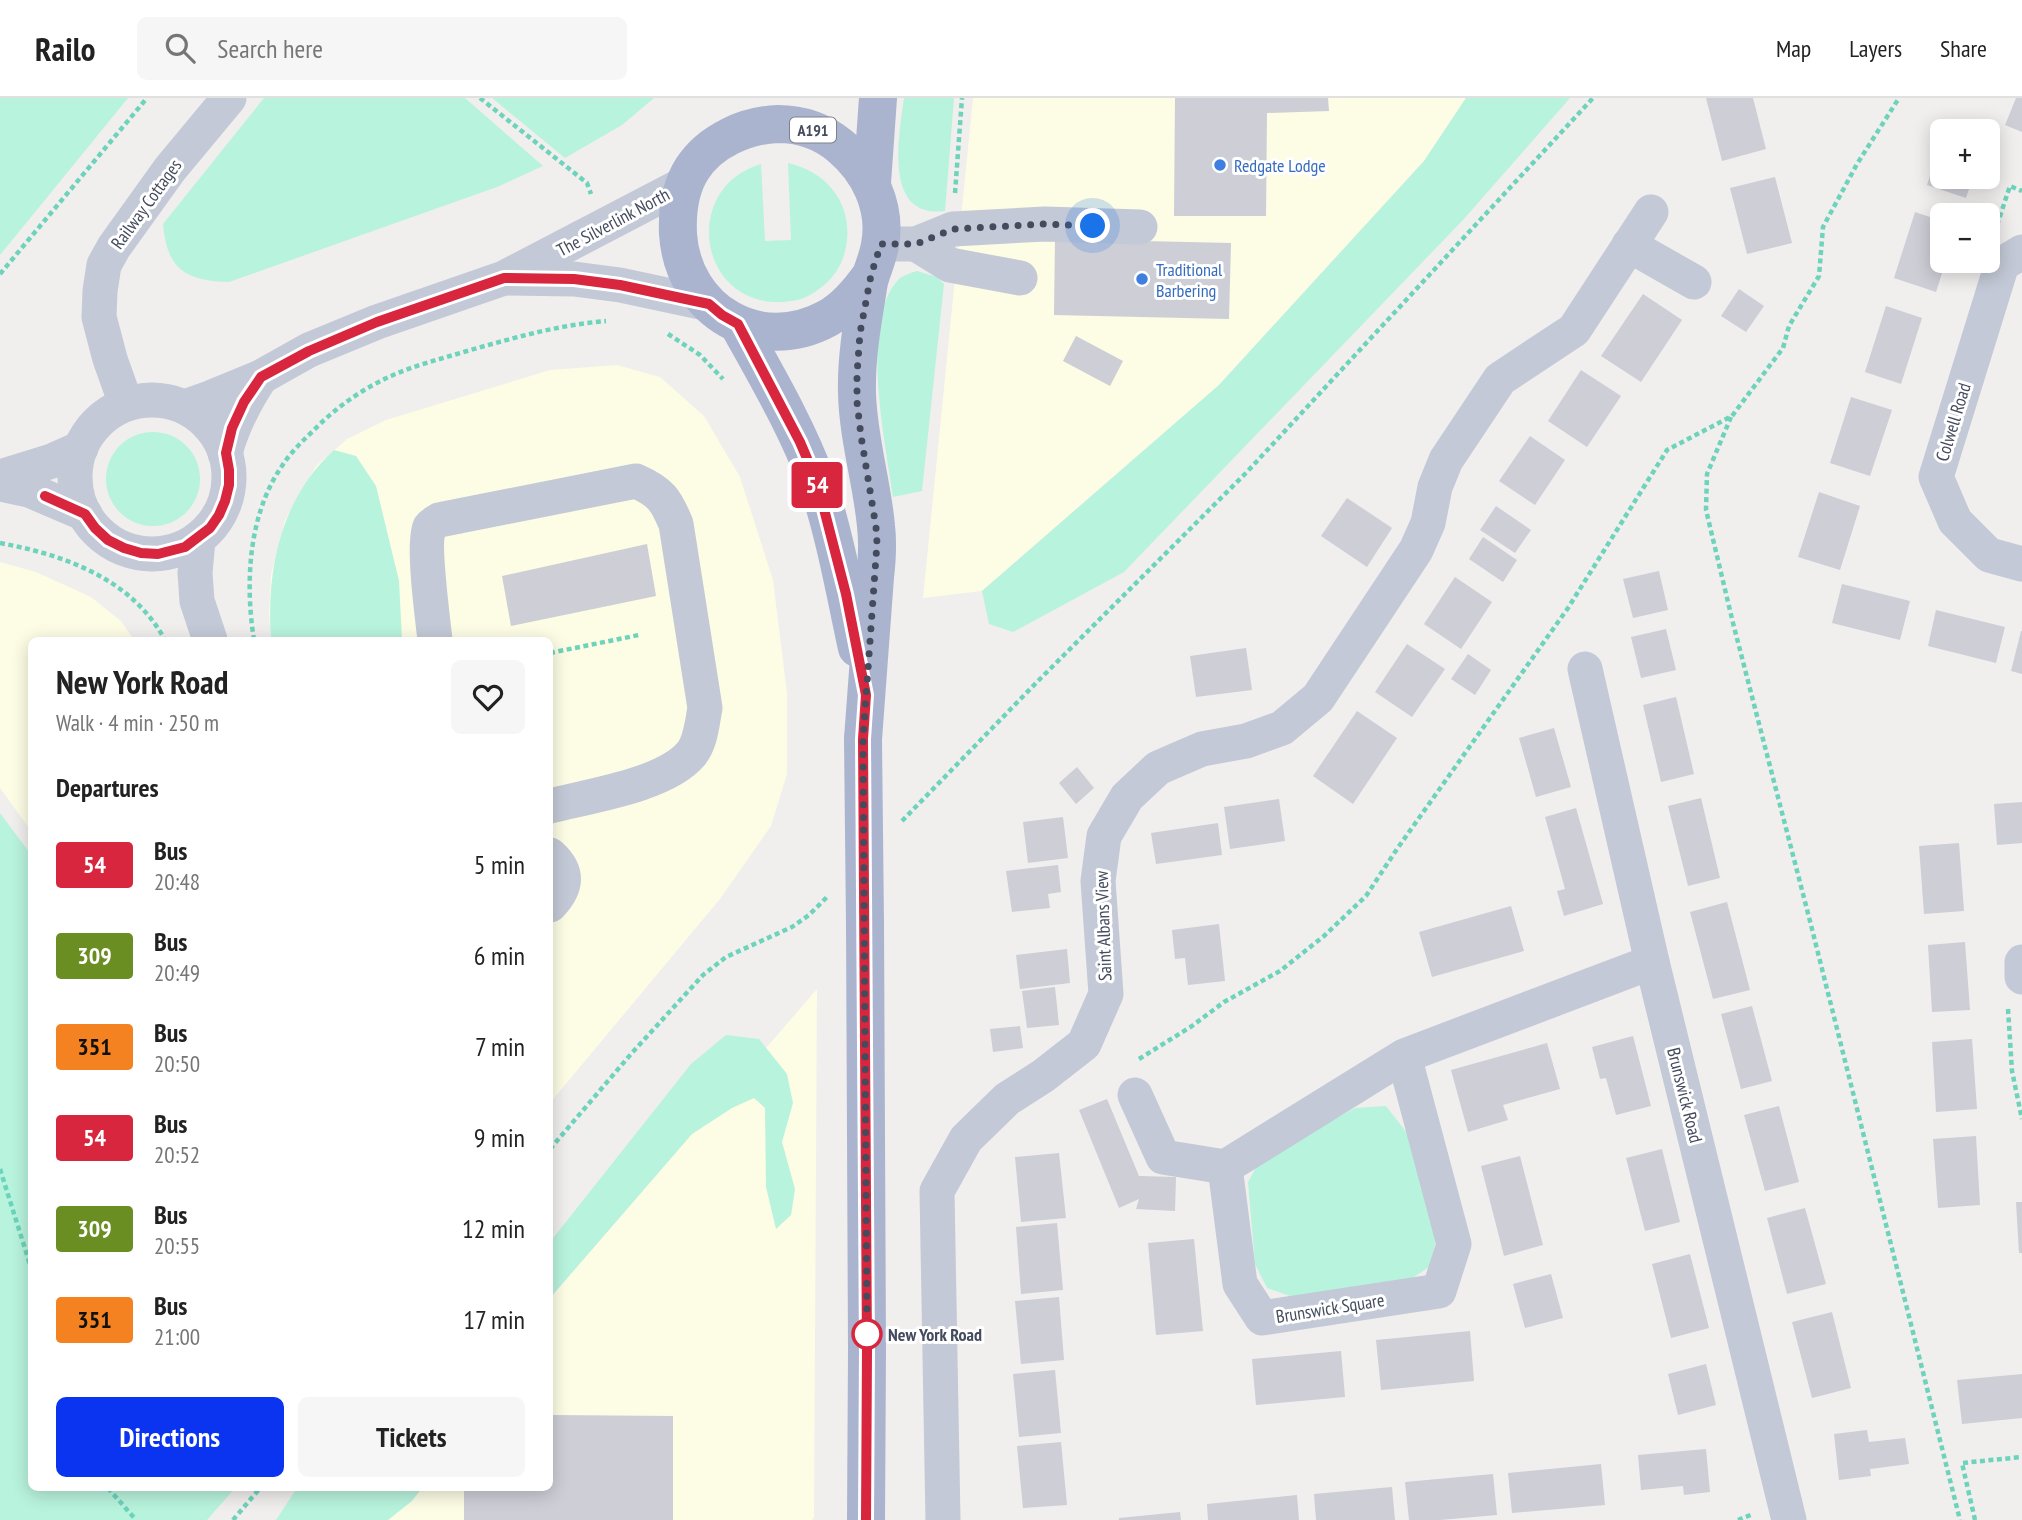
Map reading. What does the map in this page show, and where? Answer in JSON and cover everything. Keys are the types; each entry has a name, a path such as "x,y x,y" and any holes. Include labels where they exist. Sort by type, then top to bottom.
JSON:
{"main road":[{"name":"A191","path":"768,98 735,133 708,151 693,167 684,184 680,202 677,224 679,248 693,286 723,314 800,442 817,482 846,594 866,695"},
{"name":"A191","path":"866,1520 863,739 877,559 876,527 857,402 857,374 860,333 889,254 872,183 878,98"},
{"name":"A191","path":"735,133 778,124 814,130 833,140 851,155 872,183"},
{"path":"723,314 757,330 793,331 812,326 847,305 889,254"}],"street":[{"name":"Railway Cottages","path":"126,404 99,317 104,265 170,169 229,98"},
{"name":"The Silverlink North","path":"185,407 261,377 309,351 377,322 504,278 684,184"},
{"name":"Saint Albans View","path":"943,1520 937,1191 966,1139 1007,1099 1044,1076 1084,1044 1106,994 1098,881 1104,836 1127,797 1158,768 1202,749 1246,741 1282,728 1318,698 1416,550 1428,523 1436,487 1446,460 1500,379 1574,330 1651,212"},
{"path":"889,254 953,229 1045,224 1140,227"},
{"path":"1629,245 1694,282"},
{"name":"Colwell Road","path":"2022,252 2002,264 1936,477 1955,521 1989,555 2022,564"},
{"path":"889,254 1020,278"},
{"name":"The Silverlink North","path":"504,278 574,279 620,285 723,314"},
{"name":"The Silverlink North","path":"226,453 232,428 244,402 261,377"},
{"path":"155,400 185,407 210,425 226,453 229,485 219,515 210,528 185,547 158,554 124,548 108,540 95,528 78,498 76,464 81,448 99,421 126,404 155,400"},
{"path":"0,477 52,461 81,448"},
{"path":"435,637 428,576 428,539 430,527 439,520 636,481 652,488 665,500 676,524 705,708 701,733 692,753 654,791 553,806"},
{"path":"0,484 29,490 85,514"},
{"path":"198,539 195,573 197,601 209,637"},
{"path":"158,554 182,579 197,601"},
{"name":"Brunswick Road","path":"1585,669 1652,962 1789,1520"},
{"path":"553,858 559,863 565,879 561,894 553,902"},
{"path":"1132,1079 1163,1157 1225,1167 1404,1056 1652,962"},
{"path":"2015,992 2022,962"},
{"name":"Brunswick Square","path":"1225,1167 1240,1284 1262,1318 1439,1291 1454,1244 1404,1056"}],"path":[{"path":"0,274 148,98"},
{"path":"480,98 587,183 604,227"},
{"path":"953,229 962,98"},
{"path":"894,829 1036,682 1246,473 1593,98"},
{"path":"1899,98 1857,164 1823,227 1819,276 1789,326 1783,348 1732,416 1707,474 1706,510 1960,1520"},
{"path":"2000,217 2010,186 2022,191"},
{"path":"254,637 250,614 251,560 260,513 282,466 329,416 367,389 410,368 529,333 580,323 621,320 620,285"},
{"path":"667,333 700,355 723,380"},
{"path":"1132,1079 1139,1059 1192,1026 1224,1002 1280,971 1324,936 1366,896 1568,608 1667,450 1732,416"},
{"path":"0,543 52,555 112,581 149,616 163,637"},
{"path":"553,652 639,635"},
{"path":"553,1145 631,1054 704,975 726,957 792,927 828,896"},
{"path":"2015,992 2012,1071 2022,1119"},
{"path":"0,1169 28,1258"},
{"path":"1975,1520 1962,1463 2022,1457"},
{"path":"111,1491 136,1520"},
{"path":"233,1520 257,1491"}],"shaded area":[{"path":"973,98 1466,98 1424,161 1219,385 982,591 923,598"},
{"path":"617,365 660,377 704,416 740,477 773,580 787,693 787,774 771,826 720,899 553,1099 553,637 271,637 269,614 271,575 285,520 316,466 347,439 386,420 550,370"},
{"path":"0,562 36,572 91,597 121,621 132,637 28,637 28,827 0,788"},
{"path":"817,989 812,1520 358,1520 383,1491 553,1491 553,1295"}],"green space":[{"path":"0,98 128,98 0,255"},
{"path":"264,98 465,98 543,166 497,187 229,282 190,275 174,262 165,239 163,224"},
{"path":"492,98 654,98 622,125 565,158"},
{"path":"904,98 954,98 945,211 925,210 912,202 903,189 898,153"},
{"path":"1466,98 1570,98 1463,220 1124,572 1013,632 989,624 982,591 1219,385 1424,161"},
{"path":"788,163 817,175 837,196 844,209 847,239 842,262 826,283 803,298 779,302 751,297 730,284 716,265 710,242 710,218 719,195 736,177 761,164 765,241 791,240"},
{"path":"917,271 937,277 944,284 922,491 893,497 878,384 880,324 886,299 898,280"},
{"path":"153,432 171,435 187,445 197,461 200,479 197,497 187,513 171,523 153,526 135,523 119,513 109,497 106,479 109,461 119,445 135,435"},
{"path":"334,450 356,456 376,486 399,581 402,637 271,637 271,588 280,538 289,513 316,469"},
{"path":"0,813 28,851 28,1491 232,1491 207,1520 0,1520"},
{"path":"726,1035 759,1039 787,1074 793,1103 782,1142 795,1189 791,1215 776,1229 766,1187 765,1108 754,1098 732,1108 692,1134 553,1295 553,1238 691,1064"},
{"path":"1386,1106 1407,1133 1436,1240 1429,1267 1408,1281 1290,1296 1267,1288 1255,1264 1248,1182 1260,1160 1355,1108"},
{"path":"295,1491 420,1491 412,1501 388,1520 276,1520"}],"building":[{"name":"Redgate Lodge","path":"1175,98 1328,98 1329,111 1267,113 1266,216 1174,216"},
{"path":"1706,98 1753,98 1766,149 1722,161"},
{"path":"2016,98 2022,98 2022,132 2005,125"},
{"path":"1775,177 1792,243 1747,254 1730,188"},
{"path":"1939,189 1969,189 1966,198"},
{"path":"1915,212 1930,217 1930,273 1942,273 1936,292 1894,278"},
{"name":"Traditional Barbering","path":"1055,239 1231,243 1229,319 1054,315"},
{"path":"1739,289 1764,306 1746,332 1721,316"},
{"path":"1643,294 1682,320 1641,382 1601,356"},
{"path":"1886,306 1922,318 1901,384 1865,372"},
{"path":"1076,336 1123,361 1110,386 1063,361"},
{"path":"1581,370 1621,396 1587,447 1548,421"},
{"path":"1851,397 1892,410 1870,476 1830,463"},
{"path":"1530,436 1565,460 1535,505 1499,481"},
{"path":"1819,492 1860,506 1840,570 1798,557"},
{"path":"1347,498 1392,528 1367,567 1321,536"},
{"path":"1496,506 1531,530 1515,553 1480,530"},
{"path":"1483,537 1517,560 1503,582 1469,559"},
{"path":"647,544 656,596 511,626 502,576"},
{"path":"1659,571 1668,610 1633,618 1623,579"},
{"path":"1455,577 1492,602 1461,649 1424,624"},
{"path":"1842,584 1910,601 1900,640 1832,623"},
{"path":"1936,610 2005,627 1996,663 1928,646"},
{"path":"1666,629 1676,670 1641,678 1631,637"},
{"path":"2022,631 2022,674 2011,671"},
{"path":"1407,644 1445,669 1412,717 1375,692"},
{"path":"1246,648 1252,690 1196,697 1190,656"},
{"path":"1468,654 1491,670 1475,695 1451,679"},
{"path":"1676,697 1694,774 1661,782 1643,705"},
{"path":"1357,711 1397,738 1353,804 1313,776"},
{"path":"1554,728 1571,787 1536,797 1519,738"},
{"path":"1077,767 1094,788 1076,804 1059,783"},
{"path":"1701,798 1720,878 1688,886 1668,806"},
{"path":"1279,799 1285,841 1230,849 1224,807"},
{"path":"2022,802 2022,843 1997,845 1994,804"},
{"path":"1576,808 1603,904 1564,916 1557,891 1565,889 1545,817"},
{"path":"1063,817 1068,858 1028,863 1023,822"},
{"path":"1218,823 1222,855 1156,864 1151,833"},
{"path":"1959,843 1964,911 1924,914 1919,846"},
{"path":"1058,865 1061,892 1048,894 1050,908 1012,912 1006,871"},
{"path":"1727,902 1750,990 1713,999 1690,912"},
{"path":"1511,906 1524,951 1432,977 1419,932"},
{"path":"1219,924 1225,981 1188,985 1185,958 1175,959 1172,930"},
{"path":"1965,942 1970,1010 1932,1012 1928,945"},
{"path":"1067,949 1070,983 1020,989 1016,955"},
{"path":"1055,987 1059,1025 1027,1028 1022,991"},
{"path":"1752,1006 1772,1081 1741,1089 1721,1014"},
{"path":"1020,1026 1023,1048 993,1052 990,1029"},
{"path":"1633,1036 1651,1106 1616,1115 1606,1078 1600,1079 1592,1047"},
{"path":"1972,1039 1977,1109 1936,1112 1932,1042"},
{"path":"1547,1043 1560,1089 1503,1105 1508,1120 1468,1132 1451,1070"},
{"path":"1107,1099 1139,1176 1176,1177 1175,1211 1136,1209 1139,1199 1119,1208 1079,1110"},
{"path":"1779,1106 1799,1182 1765,1191 1744,1115"},
{"path":"1976,1136 1980,1205 1938,1208 1933,1139"},
{"path":"1662,1149 1680,1222 1645,1231 1626,1158"},
{"path":"1059,1153 1066,1218 1021,1222 1015,1157"},
{"path":"1520,1156 1543,1245 1504,1256 1481,1166"},
{"path":"2016,1202 2022,1202 2022,1253 2019,1253"},
{"path":"1805,1208 1826,1284 1787,1294 1767,1218"},
{"path":"1057,1223 1063,1290 1021,1294 1016,1227"},
{"path":"1194,1239 1203,1331 1156,1335 1148,1243"},
{"path":"1690,1254 1709,1328 1671,1338 1652,1264"},
{"path":"1551,1274 1563,1318 1525,1328 1513,1284"},
{"path":"1059,1297 1064,1360 1021,1364 1015,1301"},
{"path":"1832,1312 1851,1388 1812,1398 1792,1322"},
{"path":"1470,1331 1474,1381 1381,1390 1376,1340"},
{"path":"1341,1351 1345,1397 1256,1405 1252,1359"},
{"path":"1706,1364 1716,1405 1678,1415 1668,1374"},
{"path":"1055,1370 1061,1433 1019,1437 1013,1374"},
{"path":"2022,1374 2022,1418 1962,1424 1957,1380"},
{"path":"553,1415 673,1416 673,1520 464,1520 464,1491 553,1491"},
{"path":"1867,1430 1869,1442 1905,1438 1909,1464 1870,1469 1871,1476 1839,1480 1834,1434"},
{"path":"1061,1442 1067,1505 1023,1508 1017,1446"},
{"path":"1706,1449 1710,1492 1684,1495 1683,1486 1641,1490 1638,1455"},
{"path":"1601,1464 1605,1505 1512,1513 1508,1473"},
{"path":"1493,1474 1497,1515 1409,1520 1405,1482"},
{"path":"1392,1487 1395,1520 1316,1520 1314,1494"},
{"path":"1297,1495 1299,1520 1208,1520 1207,1504"},
{"path":"1180,1512 1181,1520 1119,1520 1119,1518"}],"bus line":[{"name":"54","path":"45,496 85,514 108,540 124,548 158,554 185,547 210,528 219,515 229,485 226,453 232,428 244,402 261,377 309,351 377,322 504,278 574,279 620,285 709,304 738,324 800,442 817,482 846,594 866,695 863,739 866,1520"}],"place":[{"name":"Redgate Lodge","path":"1220,165"},
{"name":"Traditional Barbering","path":"1142,279"},
{"name":"New York Road","path":"867,1334"}],"route":[{"path":"867,1334 863,739 877,543 861,436 857,374 860,333 871,275 881,244 916,244 953,229 1045,224 1093,226"}]}
